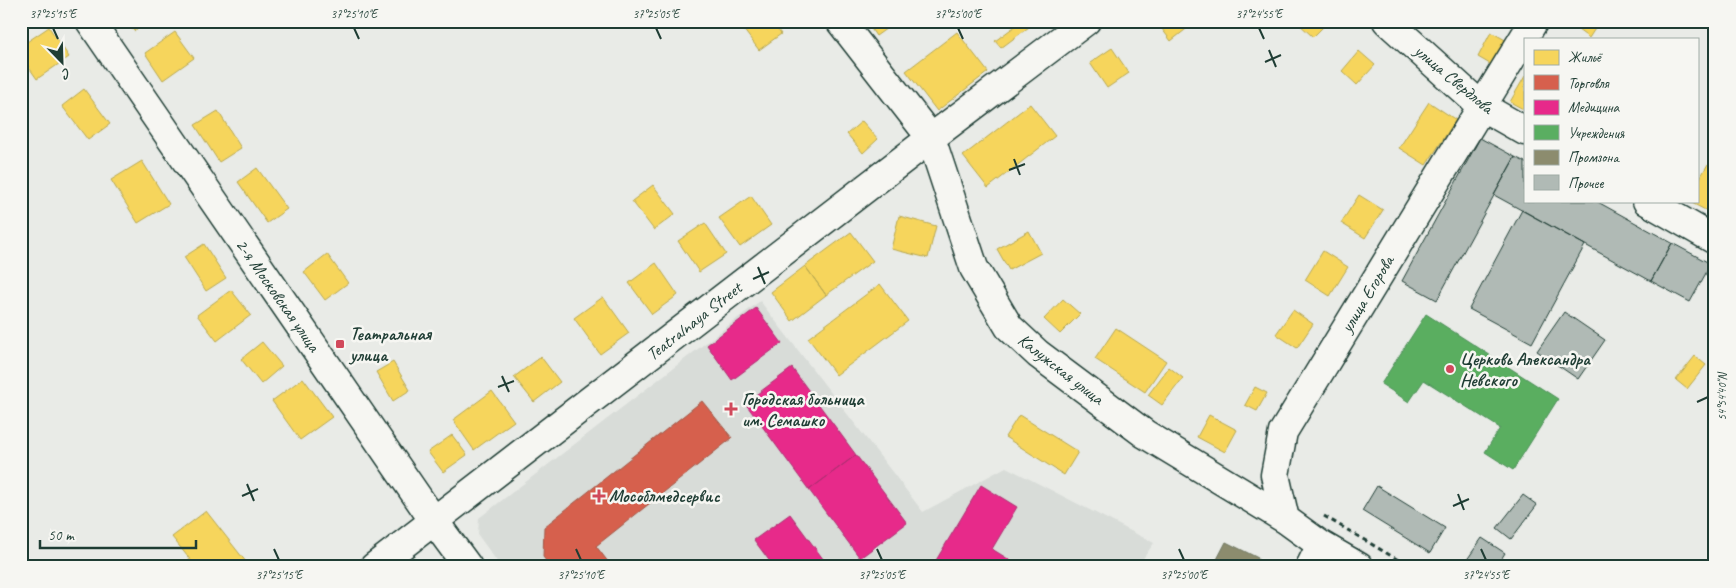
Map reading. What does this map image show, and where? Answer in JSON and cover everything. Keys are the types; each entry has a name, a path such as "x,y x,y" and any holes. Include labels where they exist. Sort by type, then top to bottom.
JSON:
{"street":[{"name":"2-я Московская улица","path":"90,21 434,521 468,567"},
{"name":"Калужская улица","path":"840,21 932,138 974,268 1009,327 1038,354 1145,434 1285,519"},
{"name":"Teatralnaya Street","path":"374,567 1086,21"},
{"name":"улица Свердлова","path":"1387,21 1481,106 1524,130"},
{"name":"улица Егорова","path":"1285,519 1275,475 1284,432 1534,21"},
{"path":"1649,202 1715,240"},
{"path":"1285,519 1316,556 1359,567"}],"shaded area":[{"name":"Городская больница им. Семашко","path":"760,301 923,512 1006,467 1154,543 1137,567 501,567 478,535 479,518"}],"building: Жильё":[{"path":"126,21 148,21 134,31"},
{"path":"737,21 771,21 781,34 759,50"},
{"path":"866,21 887,21 890,26 876,36"},
{"path":"1022,21 1037,21 1001,48 995,41"},
{"path":"1156,21 1187,21 1190,26 1171,41"},
{"path":"1296,21 1327,21 1328,22 1313,37"},
{"path":"1572,21 1600,21 1589,38 1570,24"},
{"path":"49,27 69,57 37,79 21,56 21,46"},
{"path":"175,32 194,58 163,80 145,53"},
{"path":"957,32 988,72 937,111 906,71"},
{"path":"1491,32 1509,42 1495,67 1478,57"},
{"path":"1112,48 1129,73 1107,88 1090,63"},
{"path":"1359,51 1375,65 1357,85 1342,71"},
{"path":"1524,78 1524,109 1510,102"},
{"path":"84,89 110,124 88,140 62,106"},
{"path":"1429,102 1456,120 1426,165 1399,148"},
{"path":"1030,104 1055,136 988,188 963,156"},
{"path":"218,111 241,148 219,162 195,125"},
{"path":"862,121 878,139 863,153 847,134"},
{"path":"142,161 169,204 138,223 111,180"},
{"path":"1708,164 1715,168 1715,215 1690,202 1698,202 1698,181"},
{"path":"257,168 287,209 267,223 238,182"},
{"path":"653,185 675,214 654,230 632,201"},
{"path":"1359,195 1383,210 1365,238 1341,223"},
{"path":"751,196 771,225 740,247 719,218"},
{"path":"899,216 936,226 928,258 891,249"},
{"path":"705,223 726,254 699,272 678,241"},
{"path":"1029,231 1041,253 1009,270 997,249"},
{"path":"851,232 873,261 826,295 805,266"},
{"path":"204,244 226,278 206,291 184,257"},
{"path":"1323,251 1348,267 1330,296 1305,280"},
{"path":"327,254 348,283 325,300 304,272"},
{"path":"656,263 678,295 652,314 629,283"},
{"path":"805,266 826,295 792,321 771,292"},
{"path":"880,284 908,321 836,375 808,338"},
{"path":"231,290 251,315 217,341 197,315"},
{"path":"603,297 629,333 600,354 574,318"},
{"path":"1063,299 1080,314 1060,334 1044,319"},
{"path":"1293,310 1313,324 1297,348 1276,334"},
{"path":"1116,328 1166,361 1145,392 1095,359"},
{"path":"262,342 282,366 261,384 241,359"},
{"path":"1695,356 1706,365 1687,389 1676,380"},
{"path":"541,357 560,382 534,402 514,377"},
{"path":"393,362 410,390 393,401 376,372"},
{"path":"1169,367 1183,378 1162,405 1148,395"},
{"path":"303,378 332,417 300,440 272,401"},
{"path":"1255,387 1267,393 1257,411 1245,405"},
{"path":"492,391 514,421 474,450 453,420"},
{"path":"1019,415 1078,452 1064,475 1005,437"},
{"path":"1209,415 1237,430 1225,452 1197,437"},
{"path":"452,435 467,455 443,472 428,452"},
{"path":"206,511 250,567 196,567 172,537"}],"building: Торговля":[{"path":"702,401 732,438 596,546 612,567 551,567 543,557 544,527"}],"building: Медицина":[{"path":"756,308 782,343 732,380 707,345"},
{"path":"792,368 856,455 809,490 745,403"},
{"path":"856,455 907,523 860,558 809,490"},
{"path":"981,485 1017,507 992,549 1021,567 943,567 935,562"},
{"path":"790,514 829,567 774,567 754,540"}],"building: Учреждения":[{"path":"1426,314 1558,399 1513,470 1485,452 1500,428 1424,380 1409,402 1381,384"}],"building: Промзона":[{"path":"1226,542 1258,558 1253,567 1213,567"}],"building: Прочее":[{"path":"1480,138 1515,157 1437,300 1402,281"},
{"path":"1515,157 1524,162 1524,202 1598,202 1672,243 1651,281 1494,195"},
{"path":"1522,210 1585,245 1532,343 1469,309"},
{"path":"1672,243 1711,264 1690,302 1651,281"},
{"path":"1564,312 1605,340 1578,379 1537,351"},
{"path":"1377,486 1445,528 1430,553 1362,511"},
{"path":"1523,495 1537,505 1511,539 1497,528"},
{"path":"1482,538 1505,553 1496,567 1462,567"}],"place":[{"name":"Театральная улица","path":"340,344"},
{"name":"Церковь Александра Невского","path":"1450,369"},
{"name":"Городская больница им. Семашко","path":"731,409"},
{"name":"Мособлмедсервис","path":"599,496"}]}
